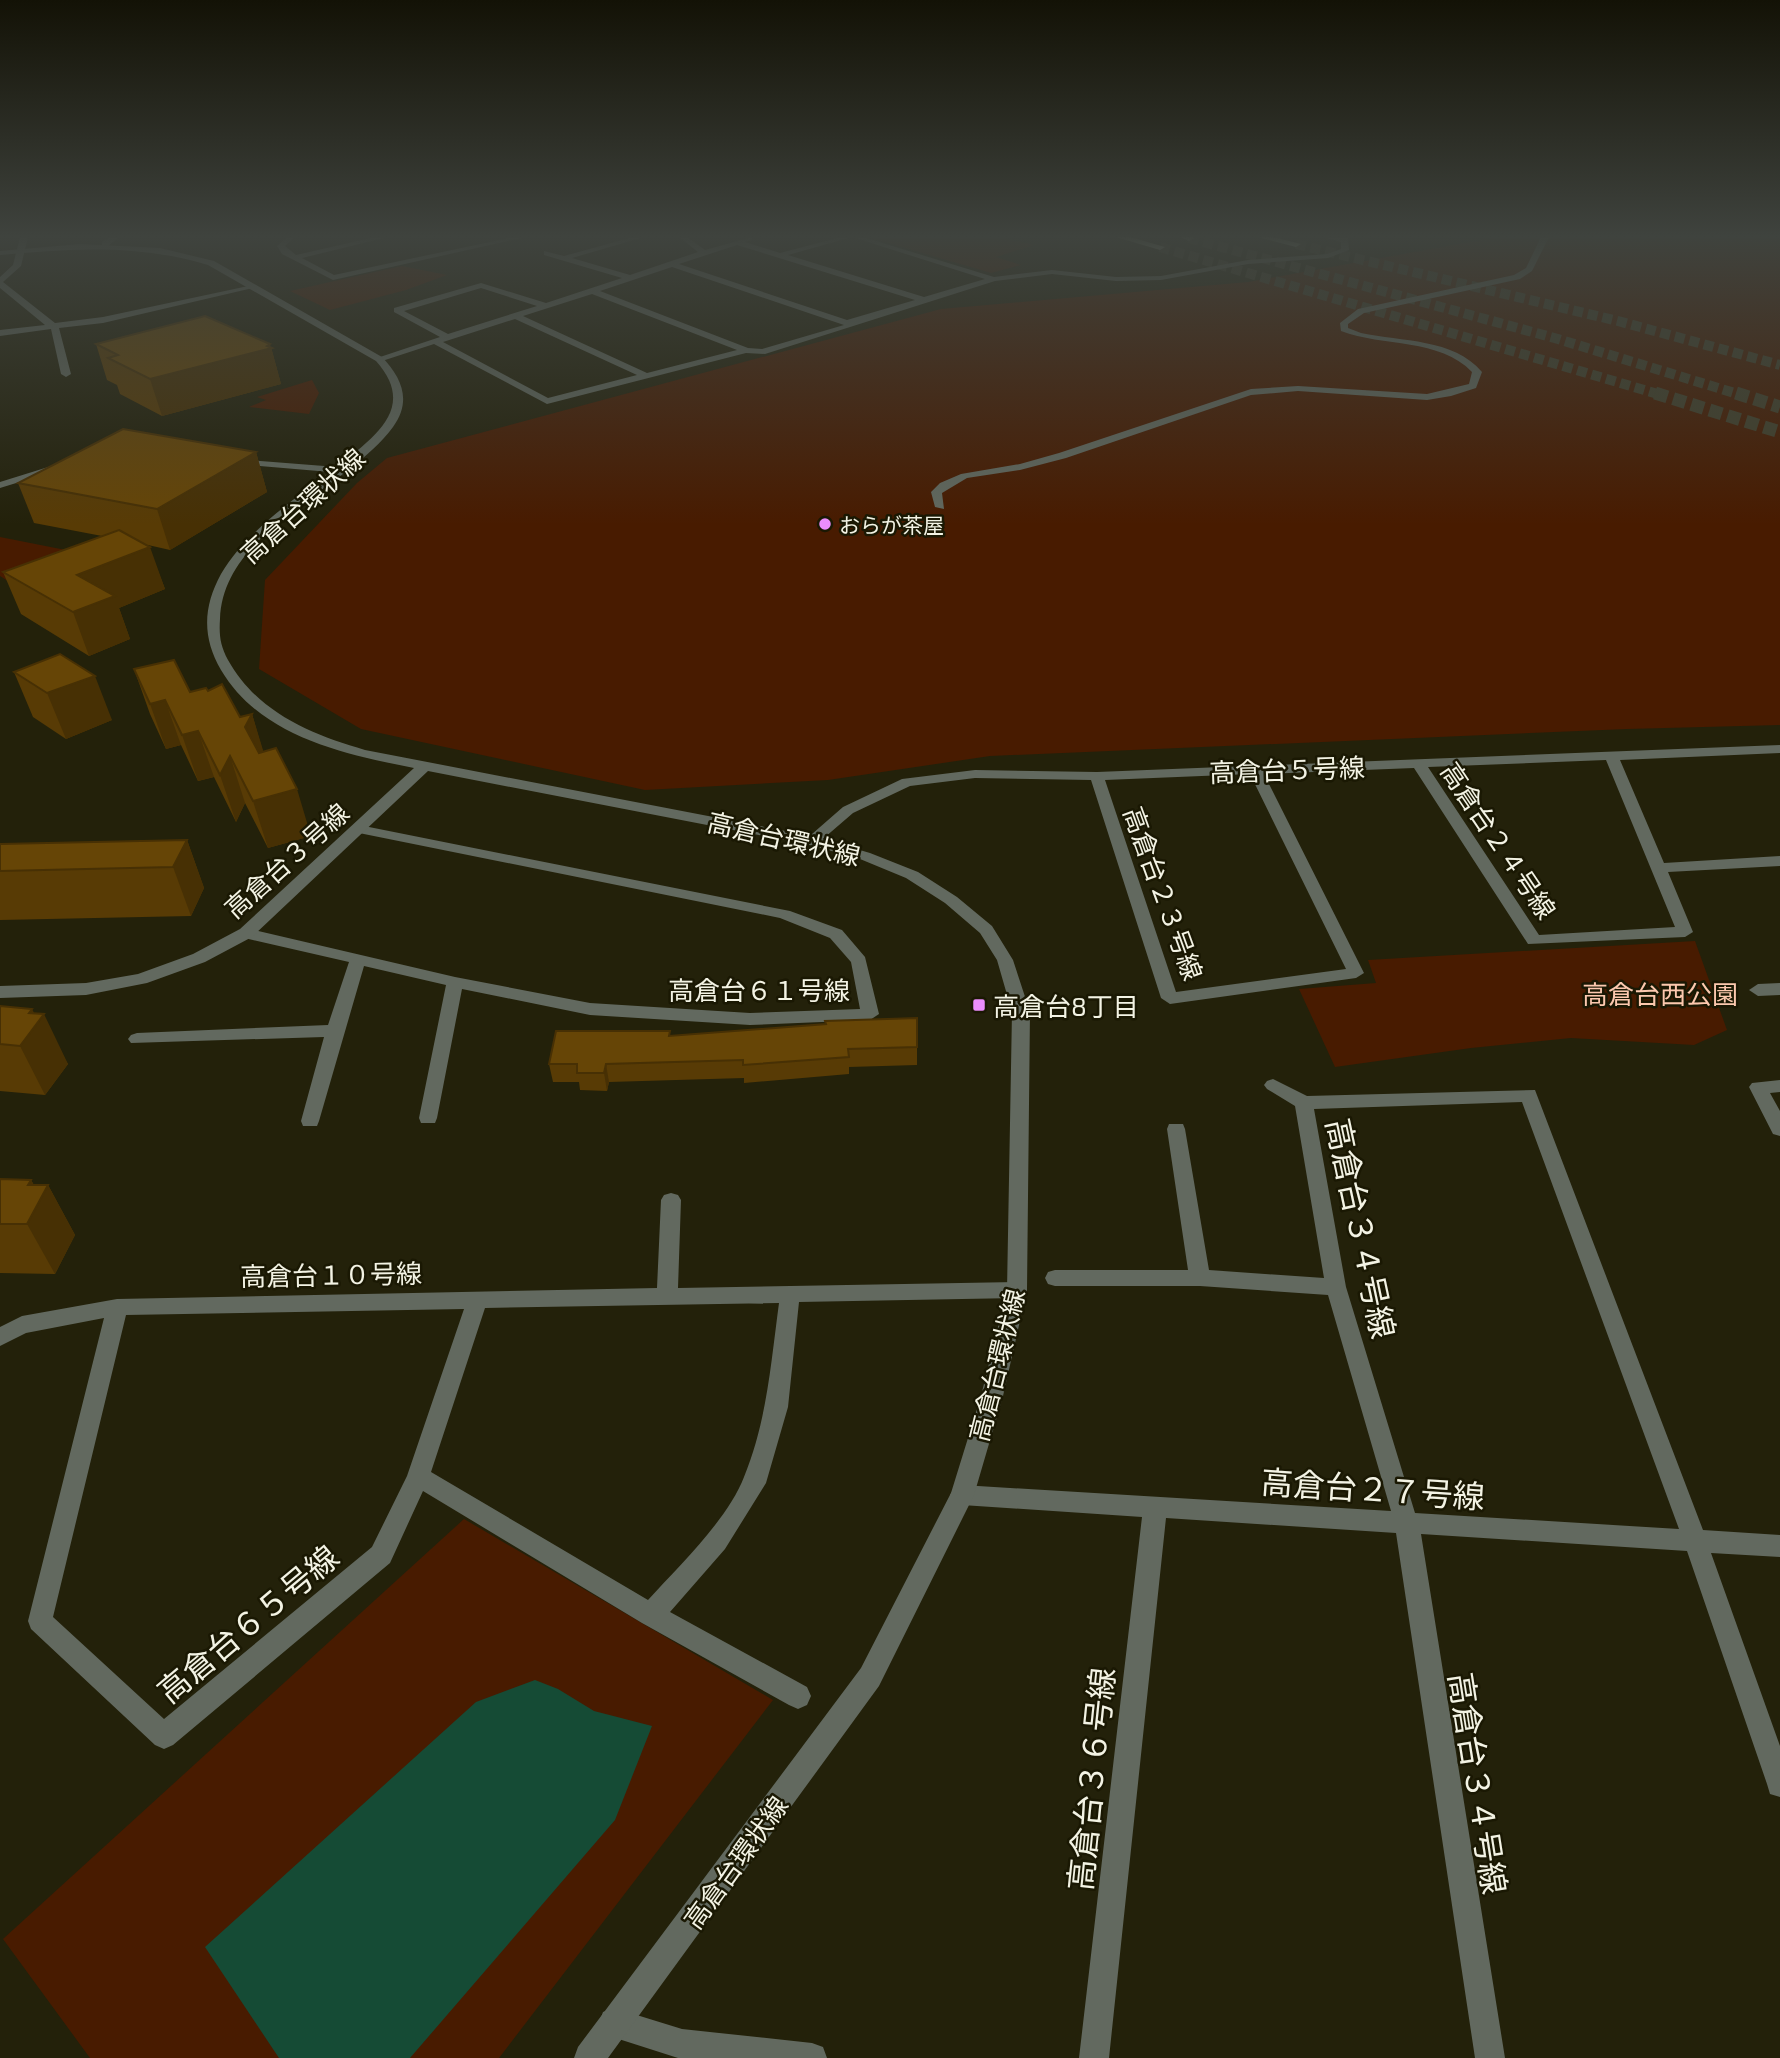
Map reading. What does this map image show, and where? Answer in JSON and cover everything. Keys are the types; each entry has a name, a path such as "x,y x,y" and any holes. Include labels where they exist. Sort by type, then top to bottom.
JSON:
{"street":[{"path":"56,333 66,374"},
{"name":"高倉台環状線","path":"334,333 379,359 396,376 401,395 398,410 381,435 246,548 217,596 212,623 213,642 240,691 267,712 338,747 812,841 865,856 912,875 951,900 986,930 1005,960 1021,1012 1017,1290 992,1396 962,1495 870,1677 589,2058"},
{"path":"438,333 447,338"},
{"path":"379,359 463,333"},
{"path":"553,333 649,377"},
{"path":"702,333 746,350 762,352 825,333"},
{"path":"940,507 936,492 944,484 961,477 1038,462 1245,393 1294,388 1397,396 1444,396 1473,386 1476,379 1477,372 1466,359 1425,346 1351,333"},
{"path":"435,341 547,401 746,350"},
{"path":"230,460 339,470"},
{"path":"0,485 70,464"},
{"name":"高倉台５号線","path":"812,841 848,810 906,782 975,774 1097,776 1780,749"},
{"name":"高倉台２４号線","path":"1419,764 1534,940 1685,932 1611,756"},
{"name":"高倉台３号線","path":"0,992 86,989 141,979 200,958 246,933 426,765"},
{"name":"高倉台２３号線","path":"1097,776 1170,998 1356,973 1255,770"},
{"name":"高倉台６１号線","path":"246,933 455,982 590,1009 750,1018 870,1014 859,961 836,934 784,914 359,829"},
{"path":"1658,868 1780,862"},
{"path":"310,1122 358,959"},
{"path":"428,1118 455,982"},
{"path":"1758,990 1780,989"},
{"path":"138,1040 335,1031"},
{"path":"1273,1085 1304,1103"},
{"path":"1780,1086 1758,1087 1780,1129"},
{"name":"高倉台３４号線","path":"1489,2058 1407,1524 1336,1287 1304,1103 1529,1095 1695,1541 1780,1784"},
{"path":"1176,1129 1200,1278"},
{"path":"667,1296 670,1200"},
{"path":"1055,1278 1200,1278 1336,1287"},
{"name":"高倉台１０号線","path":"0,1337 22,1325 117,1307 1017,1290"},
{"path":"651,1615 718,1541 754,1483 777,1407 790,1294"},
{"name":"高倉台６５号線","path":"117,1307 40,1621 164,1736 381,1555 418,1476 477,1300"},
{"path":"418,1476 651,1615 798,1696"},
{"name":"高倉台２７号線","path":"962,1495 1780,1546"},
{"name":"高倉台３６号線","path":"1094,2058 1155,1508"},
{"path":"614,2023 682,2044 812,2058"}],"green space":[{"path":"852,333 1780,333 1780,725 990,756 828,780 645,790 361,729 259,669 265,580 357,483 387,458"},
{"path":"312,380 319,393 309,414 249,407 266,400 257,397"},
{"path":"0,537 96,556 11,583 0,576"},
{"name":"高倉台西公園","path":"1695,941 1727,1030 1694,1045 1571,1038 1471,1048 1335,1067 1299,989 1376,983 1368,960"},
{"path":"464,1519 773,1700 499,2058 90,2058 3,1939"}],"shaded area":[{"path":"535,1680 558,1689 594,1711 652,1726 615,1820 410,2058 279,2058 205,1947 476,1702"}],"building":[{"path":"139,333 245,333 270,344 267,346 272,348 150,379 108,358 118,355 96,344"},
{"path":"123,429 256,452 157,509 18,483"},
{"path":"119,530 150,547 77,575 115,596 73,612 3,572"},
{"path":"60,654 95,676 47,693 14,672"},
{"path":"174,660 190,692 206,688 208,691 222,684 240,717 252,714 245,727 259,753 276,748 297,789 253,801 230,756 220,775 198,731 182,735 165,700 150,704 134,669"},
{"path":"187,840 173,867 0,871 0,844"},
{"path":"0,1006 32,1009 29,1013 44,1014 20,1046 0,1044"},
{"path":"917,1018 917,1047 848,1049 849,1057 743,1065 743,1060 606,1064 604,1073 577,1073 577,1064 549,1064 556,1031 670,1031 669,1036 826,1024 825,1021"},
{"path":"0,1179 31,1180 28,1185 48,1185 27,1224 0,1224"}],"tunnel":[{"path":"1451,333 1661,395"},
{"path":"1536,333 1741,395"},
{"path":"1662,333 1780,365"},
{"path":"1655,393 1780,432"},
{"path":"1736,393 1780,407"}],"place":[{"name":"おらが茶屋","path":"825,524"},
{"name":"高倉台8丁目","path":"979,1005"}]}
